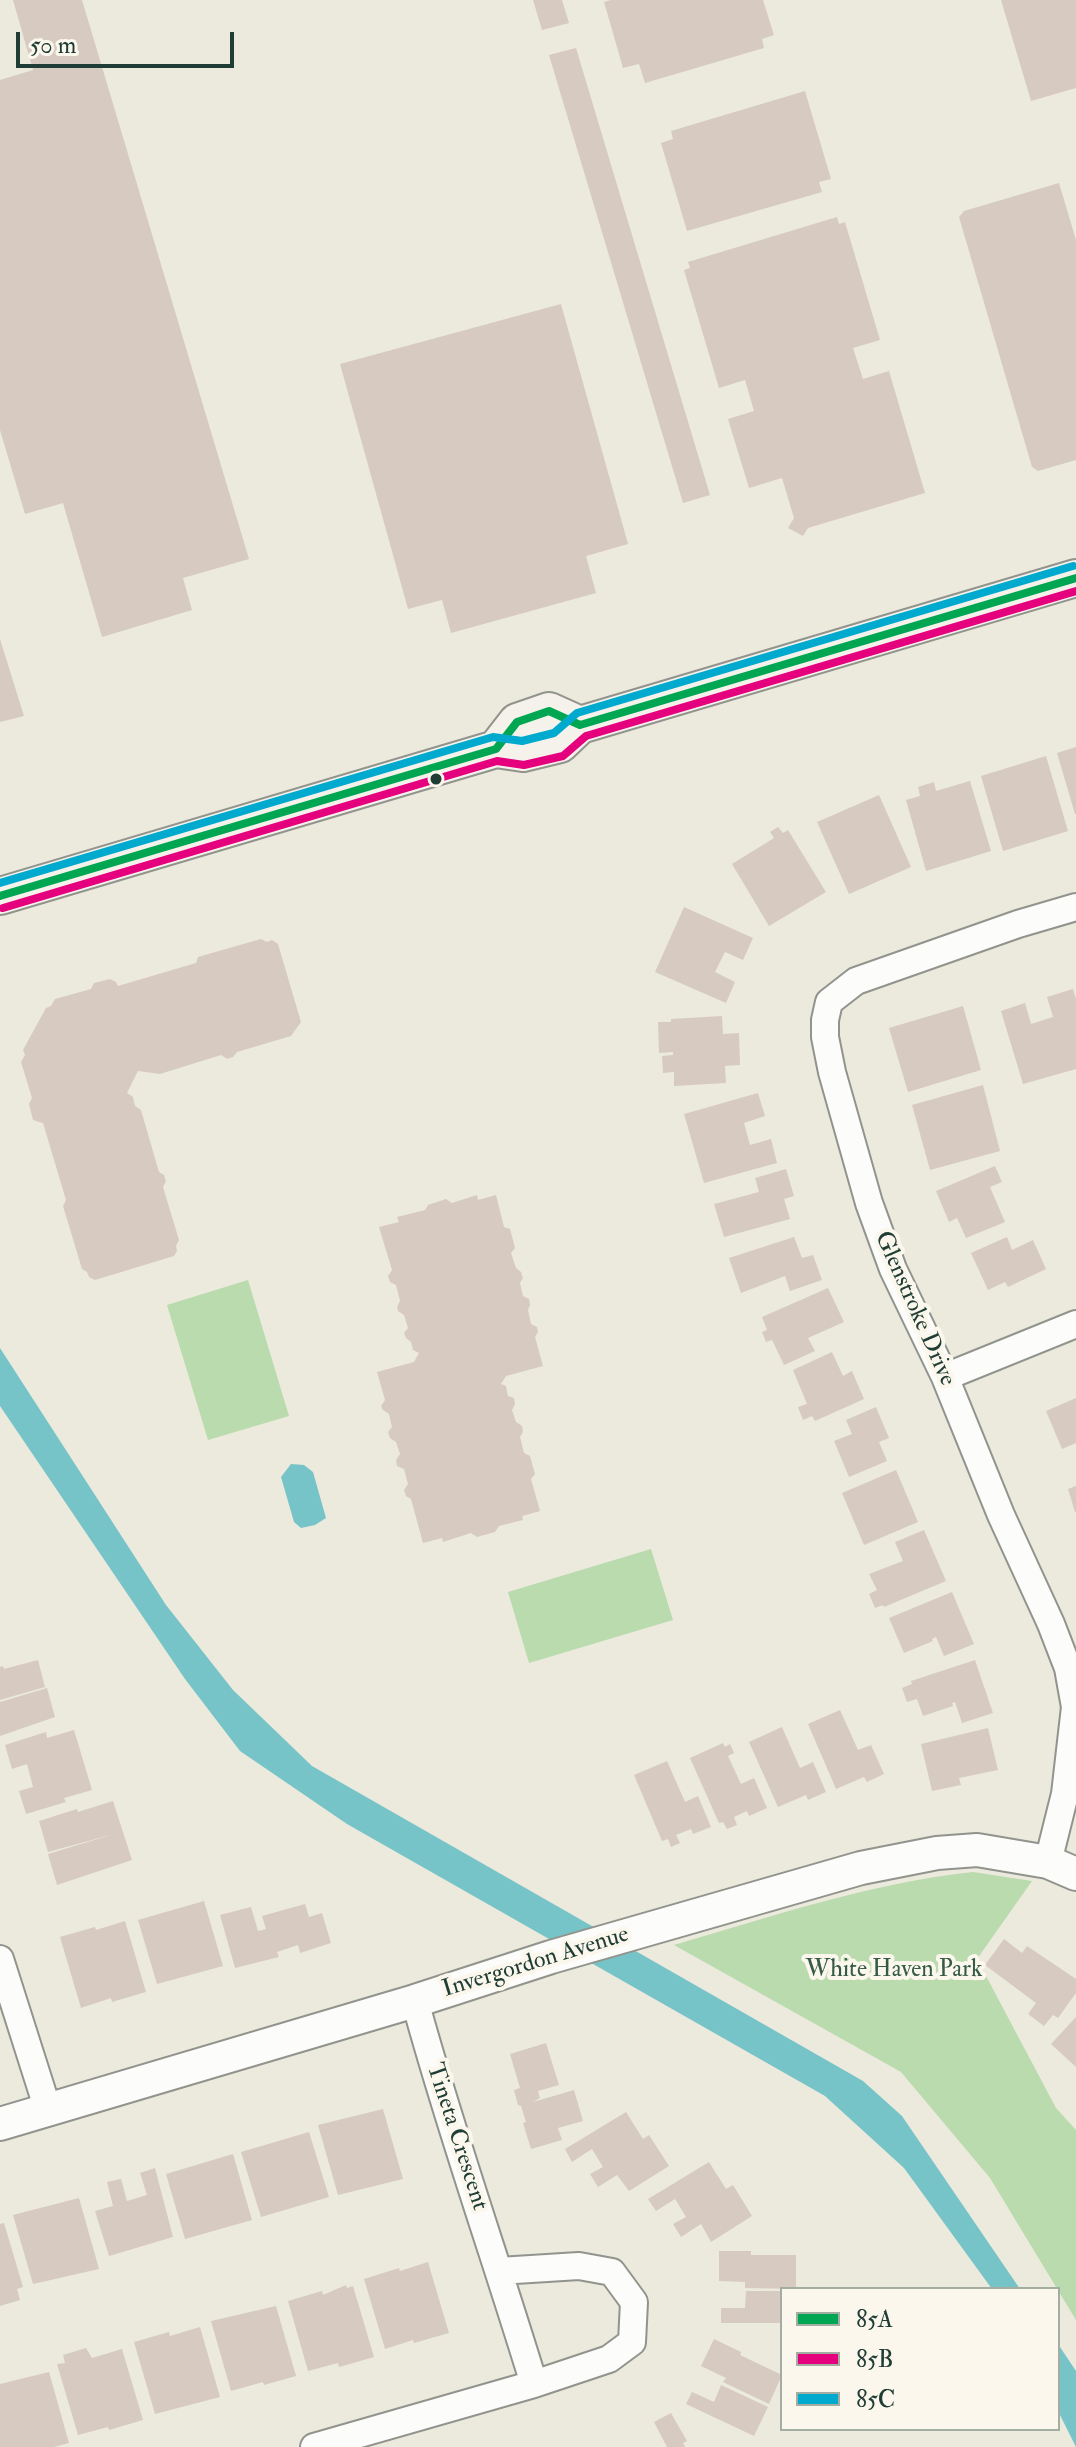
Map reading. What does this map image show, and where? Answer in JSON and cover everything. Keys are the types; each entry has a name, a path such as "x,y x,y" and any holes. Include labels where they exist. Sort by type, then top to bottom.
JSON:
{"main road":[{"path":"0,896 496,749 517,722 549,711 580,725 1076,578"}],"street":[{"name":"Glenstroke Drive","path":"1062,1868 1065,1794 1075,1707 1068,1668 945,1377 893,1269 869,1203 825,1037 825,1020 829,1002 856,981 1076,907"},
{"path":"945,1377 1076,1324"},
{"name":"Invergordon Avenue","path":"0,2124 415,2001 551,1957 861,1868 937,1853 977,1850 1062,1868"},
{"path":"0,1959 48,2110"},
{"name":"Tineta Crescent","path":"415,2001 454,2137 534,2384"},
{"path":"314,2447 534,2384 609,2359 632,2342 634,2302 612,2272 579,2266 499,2271"}],"green space":[{"path":"248,1280 289,1416 208,1440 167,1305"},
{"path":"651,1549 673,1620 529,1663 508,1592"},
{"name":"White Haven Park","path":"973,1872 1032,1881 977,1959 1056,2108 1076,2130 1076,2320 1060,2294 1060,2287 1056,2287 990,2178 901,2072 674,1945 860,1892"}],"water":[{"path":"0,1348 166,1605 233,1690 312,1766 863,2081 902,2116 1019,2287 991,2287 904,2168 825,2096 347,1824 240,1751 185,1679 0,1406"},
{"path":"291,1464 304,1465 313,1472 326,1518 315,1525 301,1528 294,1522 281,1477"},
{"path":"1060,2347 1076,2371 1076,2447 1060,2415"}],"building":[{"path":"13,0 82,0 249,559 183,578 192,610 102,637 63,503 25,514 0,430 0,80 33,70"},
{"path":"533,0 562,0 569,23 542,30"},
{"path":"763,0 774,35 762,39 764,48 645,83 639,64 623,68 604,2"},
{"path":"1001,0 1076,0 1076,88 1031,101"},
{"path":"576,48 710,495 683,503 549,55"},
{"path":"805,91 831,179 819,182 822,192 687,231 661,143 673,139 671,131"},
{"path":"1059,183 1076,240 1076,460 1038,471 1032,467 959,217 964,211"},
{"path":"837,217 839,224 845,222 880,340 853,348 863,379 889,371 925,493 808,528 803,536 788,528 794,518 782,478 749,488 728,419 754,411 745,380 719,388 684,270 690,268 688,262"},
{"path":"561,304 628,544 586,556 596,593 451,633 442,600 408,609 340,364"},
{"path":"0,639 24,716 0,722"},
{"path":"1076,747 1076,814 1075,814 1057,753"},
{"path":"1046,756 1068,831 1003,851 981,776"},
{"path":"970,781 991,851 926,871 906,800 920,796 918,787 934,782 936,791"},
{"path":"879,795 911,867 849,894 817,822"},
{"path":"778,827 783,833 788,830 826,892 769,926 732,864 774,838 770,832"},
{"path":"684,907 753,938 743,960 725,952 715,972 735,982 726,1003 655,972"},
{"path":"261,939 278,944 301,1022 291,1036 237,1052 227,1059 221,1055 160,1074 138,1071 127,1093 141,1110 159,1172 166,1181 163,1187 179,1240 177,1251 174,1256 95,1280 82,1269 43,1123 33,1120 29,1104 32,1098 21,1062 25,1055 23,1050 46,1008 55,999 91,989 94,983 110,979 118,986 196,963 198,957"},
{"path":"1073,989 1076,999 1076,1069 1023,1084 1001,1011 1025,1003 1031,1024 1053,1017 1047,997"},
{"path":"963,1006 981,1070 908,1092 889,1028"},
{"path":"722,1016 723,1034 739,1033 740,1065 725,1066 726,1083 674,1086 674,1072 663,1073 662,1056 673,1055 673,1052 659,1053 658,1022"},
{"path":"983,1085 1000,1151 930,1170 912,1105"},
{"path":"758,1093 765,1116 744,1123 750,1145 771,1139 777,1163 704,1183 684,1114"},
{"path":"995,1166 1002,1182 990,1187 1005,1222 966,1238 957,1218 949,1222 936,1191"},
{"path":"786,1169 794,1196 784,1199 790,1219 724,1237 714,1204 759,1192 755,1178"},
{"path":"477,1195 478,1200 496,1195 504,1227 510,1229 515,1248 511,1253 523,1278 520,1283 523,1296 529,1299 531,1324 537,1327 538,1332 535,1337 543,1366 506,1376 501,1384 506,1386 508,1396 514,1398 512,1410 516,1422 522,1426 520,1437 535,1474 531,1479 540,1511 477,1537 471,1533 443,1542 442,1538 423,1543 411,1499 404,1490 408,1484 404,1469 397,1466 396,1460 400,1454 388,1432 392,1427 389,1414 381,1406 385,1400 377,1372 414,1362 419,1353 413,1350 404,1333 408,1328 404,1315 398,1311 400,1301 396,1285 390,1282 388,1276 392,1270 379,1227 399,1222 397,1217 425,1210 428,1205 446,1199 452,1203"},
{"path":"794,1237 802,1258 813,1255 822,1280 790,1291 785,1276 741,1293 729,1258"},
{"path":"1007,1237 1012,1250 1033,1240 1046,1269 1008,1287 1005,1282 988,1290 971,1253"},
{"path":"828,1288 844,1322 808,1338 815,1351 784,1365 772,1340 766,1342 762,1332 767,1330 762,1317"},
{"path":"832,1352 843,1376 852,1371 864,1399 815,1421 812,1416 803,1420 798,1407 807,1404 793,1370"},
{"path":"1076,1398 1076,1443 1062,1449 1046,1411"},
{"path":"876,1407 889,1438 879,1442 887,1461 849,1477 834,1441 852,1434 846,1420"},
{"path":"896,1470 918,1522 864,1545 842,1493"},
{"path":"1076,1486 1076,1512 1075,1512 1068,1489"},
{"path":"924,1530 946,1581 875,1608 869,1594 877,1590 869,1574 903,1561 895,1542"},
{"path":"952,1592 974,1644 944,1656 936,1637 904,1653 889,1618"},
{"path":"38,1660 45,1687 0,1700 0,1667 4,1669"},
{"path":"975,1660 993,1713 962,1723 955,1702 953,1706 923,1716 917,1699 907,1702 902,1688 912,1684 911,1681"},
{"path":"47,1688 55,1717 0,1736 0,1702"},
{"path":"840,1710 858,1750 871,1745 884,1774 867,1782 864,1777 836,1789 808,1724"},
{"path":"782,1727 800,1768 813,1762 826,1792 808,1800 806,1795 778,1807 749,1742"},
{"path":"988,1728 998,1770 959,1778 961,1785 932,1791 921,1744"},
{"path":"74,1730 92,1790 26,1814 19,1791 33,1787 27,1764 12,1769 5,1745 46,1732 47,1738"},
{"path":"723,1743 725,1747 730,1744 734,1753 728,1756 741,1784 754,1778 767,1808 749,1816 747,1811 734,1817 737,1825 727,1829 723,1822 719,1823 690,1758"},
{"path":"667,1761 685,1802 698,1796 711,1827 693,1834 691,1829 676,1835 680,1843 671,1847 668,1839 662,1841 634,1775"},
{"path":"113,1801 132,1860 57,1885 48,1854 114,1834 48,1852 39,1821"},
{"path":"204,1901 223,1966 157,1984 138,1920"},
{"path":"305,1904 309,1917 322,1913 331,1943 300,1953 298,1945 277,1952 279,1957 235,1968 220,1915 251,1907 258,1931 266,1929 262,1916"},
{"path":"125,1921 146,1992 112,2002 111,1998 81,2008 60,1937"},
{"path":"1004,1939 1022,1953 1027,1946 1076,1979 1076,1993 1058,2018 1053,2015 1044,2026 1028,2014 1036,2003 985,1965"},
{"path":"1076,2017 1076,2067 1051,2044"},
{"path":"546,2043 559,2085 538,2091 540,2098 533,2102 574,2090 583,2121 558,2128 562,2140 531,2149 523,2123 526,2122 514,2090 520,2088 510,2054"},
{"path":"383,2109 403,2179 338,2195 318,2125"},
{"path":"626,2112 643,2139 649,2135 669,2166 629,2191 617,2175 598,2187 590,2174 603,2167 592,2149 572,2162 565,2149"},
{"path":"309,2132 329,2197 261,2217 241,2152"},
{"path":"233,2154 252,2220 185,2239 166,2174"},
{"path":"709,2162 726,2189 733,2185 752,2216 711,2242 701,2224 681,2237 673,2224 686,2217 675,2199 656,2211 648,2199"},
{"path":"155,2168 173,2237 109,2256 95,2211 113,2206 107,2182 121,2179 127,2201 147,2195 140,2173"},
{"path":"79,2198 99,2269 33,2284 13,2215"},
{"path":"4,2223 23,2287 17,2289 20,2300 0,2306 0,2224"},
{"path":"719,2251 796,2255 796,2287 745,2288 745,2282 719,2281"},
{"path":"428,2262 449,2333 385,2349 364,2279"},
{"path":"346,2285 347,2288 353,2286 374,2357 339,2367 338,2363 308,2371 288,2301 322,2291 323,2295"},
{"path":"746,2291 780,2291 780,2323 721,2323 721,2308 745,2308"},
{"path":"276,2306 296,2376 231,2391 211,2321"},
{"path":"200,2327 220,2397 155,2414 134,2342"},
{"path":"714,2339 780,2374 780,2379 769,2404 723,2382 726,2378 701,2366"},
{"path":"86,2348 92,2358 122,2349 143,2420 78,2435 57,2364 65,2363 63,2355"},
{"path":"49,2372 69,2443 54,2447 0,2447 0,2384"},
{"path":"721,2385 768,2407 754,2436 686,2404 692,2392 714,2402"},
{"path":"671,2413 687,2441 683,2443 685,2447 667,2447 654,2422"}],"transit line":[{"name":"85C","path":"0,883 493,737 522,741 554,733 577,713 1073,566"},
{"name":"85A","path":"0,896 496,749 517,722 549,711 580,725 1076,578"},
{"name":"85B","path":"3,908 497,761 524,765 563,756 586,736 1076,591"}]}
